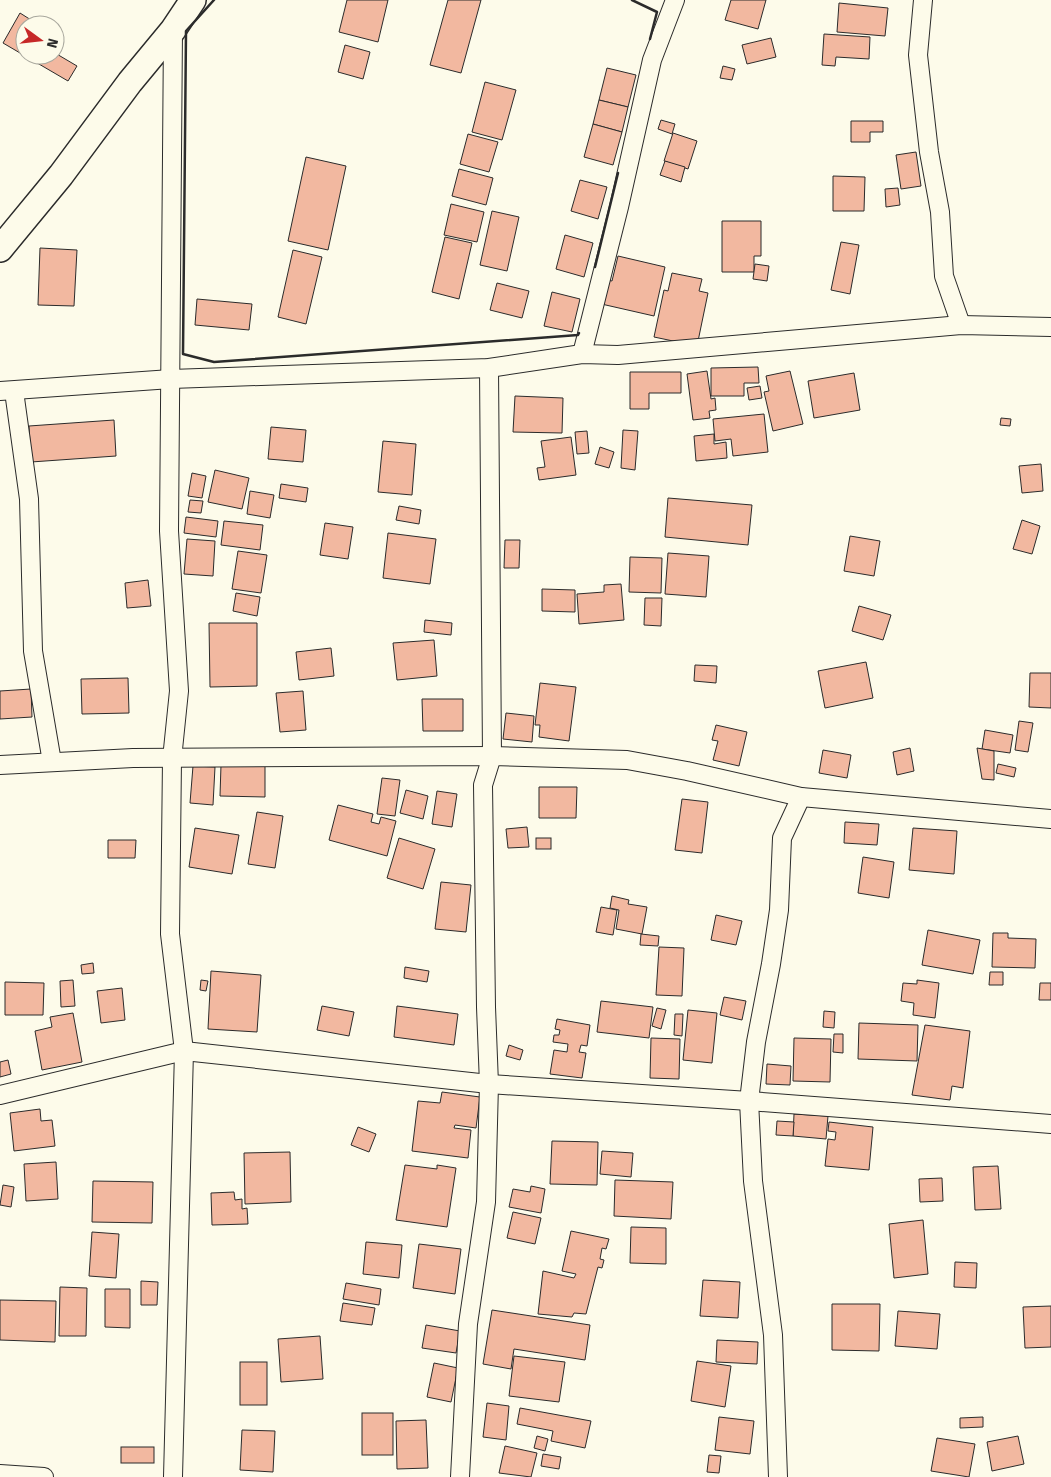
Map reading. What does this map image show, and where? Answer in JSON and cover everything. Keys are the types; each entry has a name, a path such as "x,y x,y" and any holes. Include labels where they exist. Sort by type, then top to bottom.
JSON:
{"main road":[{"path":"173,30 177,0"},
{"path":"0,249 61,175 130,82 173,30 193,0"}],"street":[{"path":"582,354 619,207 652,60 675,0"},
{"path":"923,0 918,55 929,152 940,212 944,276 962,325"},
{"path":"173,30 169,531 179,691 172,759 170,934 184,1051 173,1477"},
{"path":"52,762 33,651 29,500 7,391 171,378 489,368 582,354 618,355 962,325 1051,327"},
{"path":"460,1477 468,1324 486,1202 489,1084 483,785 492,756 489,368"},
{"path":"0,765 172,759 492,756 627,760 687,771 801,797 1051,819"},
{"path":"778,1477 773,1335 753,1181 749,1101 756,1042 778,919 782,838 801,797"},
{"path":"0,1094 184,1051 489,1084 749,1101 1051,1124"},
{"path":"0,1474 44,1477"}],"building":[{"path":"347,0 388,0 378,42 339,32"},
{"path":"448,0 481,0 461,73 430,65"},
{"path":"731,0 766,0 758,29 725,20"},
{"path":"839,3 888,8 885,36 837,32"},
{"path":"15,22 15,50 3,43"},
{"path":"824,34 870,37 869,59 836,57 835,66 822,65"},
{"path":"771,38 776,57 747,64 742,45"},
{"path":"345,45 370,52 363,79 338,72"},
{"path":"65,59 77,66 68,81 41,65 65,65"},
{"path":"723,66 735,69 732,80 720,78"},
{"path":"607,68 636,75 628,107 599,100"},
{"path":"485,82 516,90 502,140 472,132"},
{"path":"599,100 628,107 622,132 593,124"},
{"path":"661,120 675,124 672,134 658,129"},
{"path":"851,121 883,121 883,132 870,132 870,142 851,142"},
{"path":"593,124 622,132 613,165 584,157"},
{"path":"673,133 697,141 688,169 664,161"},
{"path":"468,134 498,142 489,172 460,164"},
{"path":"916,152 921,186 901,189 896,155"},
{"path":"306,157 346,166 328,250 288,241"},
{"path":"665,161 685,167 681,182 660,175"},
{"path":"459,169 493,178 486,205 452,196"},
{"path":"833,176 865,177 864,211 833,211"},
{"path":"580,180 607,187 598,219 571,211"},
{"path":"898,188 900,205 886,207 885,189"},
{"path":"451,204 484,212 477,242 444,235"},
{"path":"492,211 519,217 507,271 480,265"},
{"path":"722,221 761,221 761,256 754,256 754,272 722,272"},
{"path":"565,235 593,243 584,277 556,269"},
{"path":"445,237 472,243 459,299 432,292"},
{"path":"841,242 859,245 850,294 831,290"},
{"path":"40,248 77,250 74,306 38,305"},
{"path":"293,250 322,257 306,324 278,317"},
{"path":"618,256 665,267 654,316 597,303 603,279 612,281"},
{"path":"755,264 769,266 767,281 753,279"},
{"path":"672,273 702,279 699,291 708,293 697,346 654,337 664,290 668,291"},
{"path":"497,283 529,291 522,318 490,310"},
{"path":"552,292 580,299 572,332 544,326"},
{"path":"197,299 252,304 249,330 195,325"},
{"path":"758,367 759,383 744,383 744,396 711,396 711,368"},
{"path":"707,371 711,399 715,398 716,410 709,411 710,418 693,420 687,374"},
{"path":"790,371 803,424 773,431 764,392 769,391 766,376"},
{"path":"630,372 681,372 681,393 649,393 649,409 630,409"},
{"path":"854,373 860,410 814,418 808,381"},
{"path":"760,386 762,398 749,400 747,388"},
{"path":"515,396 563,398 562,433 513,432"},
{"path":"764,414 768,452 733,456 731,439 715,441 713,419"},
{"path":"1001,418 1011,419 1010,426 1000,425"},
{"path":"114,420 116,456 31,462 29,426"},
{"path":"271,427 306,430 303,462 268,459"},
{"path":"623,430 638,431 635,470 621,468"},
{"path":"587,431 589,453 577,454 575,432"},
{"path":"714,434 714,444 726,442 727,458 696,461 694,436"},
{"path":"571,437 576,475 539,480 537,468 545,467 541,441"},
{"path":"383,441 416,444 412,495 378,492"},
{"path":"600,447 614,452 609,468 595,464"},
{"path":"1041,464 1043,491 1022,493 1019,466"},
{"path":"215,470 249,478 242,509 208,502"},
{"path":"192,473 206,476 202,498 188,496"},
{"path":"281,484 308,488 306,502 279,498"},
{"path":"250,491 274,495 270,518 247,514"},
{"path":"668,498 752,505 748,545 665,537"},
{"path":"190,500 203,501 201,513 188,512"},
{"path":"399,506 421,510 419,524 396,520"},
{"path":"186,517 218,521 216,537 184,533"},
{"path":"1022,520 1040,526 1032,554 1013,549"},
{"path":"224,521 263,525 260,550 221,545"},
{"path":"325,523 353,527 348,559 320,555"},
{"path":"388,533 436,539 430,584 383,578"},
{"path":"850,536 880,541 874,576 844,571"},
{"path":"187,539 215,541 213,576 184,574"},
{"path":"505,540 520,540 519,568 504,568"},
{"path":"238,551 267,555 261,593 232,589"},
{"path":"668,553 709,556 706,597 665,594"},
{"path":"630,557 662,558 661,593 629,592"},
{"path":"148,580 151,606 127,608 125,583"},
{"path":"621,584 624,620 579,624 577,594 604,592 604,585"},
{"path":"542,589 575,590 575,612 542,611"},
{"path":"236,593 260,597 257,616 233,611"},
{"path":"645,598 662,598 661,626 644,625"},
{"path":"859,606 891,615 883,640 852,631"},
{"path":"425,620 452,623 451,635 424,632"},
{"path":"209,623 257,623 257,686 210,687"},
{"path":"434,640 437,676 397,680 393,643"},
{"path":"331,648 334,676 299,680 296,652"},
{"path":"866,662 873,698 825,708 818,671"},
{"path":"695,665 717,666 716,683 694,681"},
{"path":"1030,673 1051,673 1051,708 1029,707"},
{"path":"128,678 129,713 82,714 81,679"},
{"path":"540,683 576,687 569,741 539,737 540,725 535,725"},
{"path":"31,689 32,717 0,719 0,691"},
{"path":"303,691 306,730 280,732 276,693"},
{"path":"422,699 463,699 463,731 423,731"},
{"path":"506,713 534,716 532,742 503,739"},
{"path":"1019,721 1033,723 1028,752 1015,750"},
{"path":"716,725 747,732 739,766 713,760 718,741 712,740"},
{"path":"985,730 1013,735 1010,753 982,749"},
{"path":"910,748 914,771 897,775 893,752"},
{"path":"977,748 994,751 994,780 982,779"},
{"path":"823,750 851,755 847,778 819,773"},
{"path":"998,764 1016,768 1014,777 996,773"},
{"path":"221,765 265,766 265,797 220,796"},
{"path":"193,766 215,767 213,805 190,803"},
{"path":"382,778 400,780 395,816 377,814"},
{"path":"539,787 577,787 576,818 539,818"},
{"path":"406,790 428,796 423,819 400,813"},
{"path":"437,791 457,794 452,827 432,824"},
{"path":"682,799 708,802 702,853 675,850"},
{"path":"338,805 373,814 371,822 379,824 381,817 396,821 387,856 329,840"},
{"path":"257,812 283,816 275,868 248,864"},
{"path":"845,822 879,824 877,845 844,843"},
{"path":"527,827 529,847 508,848 506,829"},
{"path":"195,828 239,835 232,874 189,867"},
{"path":"913,828 957,831 954,874 909,870"},
{"path":"399,838 435,849 423,889 387,878"},
{"path":"536,838 551,838 551,849 536,849"},
{"path":"108,840 136,840 135,858 108,858"},
{"path":"863,857 894,862 889,898 858,893"},
{"path":"441,882 471,885 466,932 435,929"},
{"path":"612,896 629,900 628,904 647,907 642,934 616,929 619,910 610,908"},
{"path":"601,907 617,910 613,935 596,932"},
{"path":"716,915 742,921 736,945 711,940"},
{"path":"928,930 980,940 973,974 922,965"},
{"path":"993,933 1008,933 1008,938 1036,939 1035,968 992,967"},
{"path":"641,934 659,936 658,946 640,945"},
{"path":"659,947 684,948 682,996 656,995"},
{"path":"93,963 94,973 82,974 81,965"},
{"path":"405,967 429,971 427,982 404,978"},
{"path":"211,971 261,975 257,1032 208,1029"},
{"path":"990,972 1003,972 1003,985 989,985"},
{"path":"73,980 75,1006 61,1007 60,981"},
{"path":"201,980 208,981 206,991 200,990"},
{"path":"917,980 939,983 935,1018 913,1015 914,1003 901,1001 903,983 917,984"},
{"path":"5,982 44,983 43,1015 5,1015"},
{"path":"1040,983 1051,983 1051,1000 1039,1000"},
{"path":"122,988 125,1020 101,1023 97,991"},
{"path":"724,997 746,1001 742,1020 720,1015"},
{"path":"601,1001 653,1007 649,1038 597,1032"},
{"path":"322,1006 354,1012 349,1036 317,1030"},
{"path":"397,1006 458,1014 454,1045 394,1037"},
{"path":"657,1008 666,1010 661,1029 652,1026"},
{"path":"688,1010 717,1013 712,1063 683,1060"},
{"path":"824,1011 835,1012 834,1028 823,1027"},
{"path":"73,1013 82,1062 42,1070 35,1031 52,1027 50,1017"},
{"path":"675,1014 683,1014 682,1036 674,1035"},
{"path":"557,1019 590,1025 587,1046 581,1045 579,1052 586,1053 582,1078 550,1074 554,1050 567,1052 568,1044 553,1042 554,1035 559,1035 560,1030 555,1029"},
{"path":"859,1023 918,1025 917,1061 858,1059"},
{"path":"925,1025 970,1031 963,1088 952,1086 950,1100 912,1095"},
{"path":"834,1034 843,1034 843,1053 833,1052"},
{"path":"651,1038 680,1039 679,1079 650,1078"},
{"path":"794,1038 831,1039 830,1082 793,1081"},
{"path":"509,1045 523,1050 520,1060 506,1056"},
{"path":"8,1060 11,1074 0,1077 0,1062"},
{"path":"767,1064 791,1066 790,1085 766,1084"},
{"path":"442,1092 480,1097 476,1128 455,1125 454,1128 471,1130 468,1158 412,1151 418,1101 440,1103"},
{"path":"40,1109 41,1121 52,1120 55,1146 14,1151 10,1113"},
{"path":"794,1114 828,1116 826,1139 793,1136"},
{"path":"777,1121 794,1122 793,1136 776,1135"},
{"path":"829,1122 873,1127 869,1170 825,1166 828,1139 835,1140 836,1132 828,1131"},
{"path":"358,1127 376,1134 369,1152 351,1145"},
{"path":"552,1141 598,1142 597,1185 550,1184"},
{"path":"602,1151 633,1153 631,1177 600,1174"},
{"path":"290,1152 291,1202 245,1204 244,1153"},
{"path":"56,1162 58,1199 26,1201 24,1164"},
{"path":"405,1165 437,1169 437,1165 456,1168 447,1227 396,1220"},
{"path":"998,1166 1001,1209 975,1210 973,1167"},
{"path":"942,1178 943,1201 920,1202 919,1179"},
{"path":"615,1180 673,1182 671,1219 614,1216"},
{"path":"93,1181 153,1182 152,1223 92,1222"},
{"path":"3,1185 14,1187 11,1207 0,1205"},
{"path":"531,1186 545,1189 541,1213 509,1207 513,1189 530,1192"},
{"path":"234,1192 235,1200 242,1199 242,1209 247,1208 248,1224 212,1225 211,1193"},
{"path":"513,1212 541,1218 535,1244 507,1238"},
{"path":"923,1220 928,1274 894,1278 889,1224"},
{"path":"631,1227 666,1228 666,1264 630,1263"},
{"path":"571,1231 609,1239 606,1249 602,1248 600,1259 604,1260 602,1268 598,1267 586,1314 574,1313 572,1317 538,1314 543,1271 574,1278 576,1274 562,1271"},
{"path":"92,1232 119,1234 116,1278 89,1276"},
{"path":"366,1242 402,1245 399,1278 363,1274"},
{"path":"419,1244 461,1249 455,1294 413,1288"},
{"path":"955,1262 977,1263 976,1288 954,1287"},
{"path":"703,1280 740,1282 738,1318 700,1316"},
{"path":"141,1281 158,1282 157,1305 141,1305"},
{"path":"346,1283 381,1289 379,1305 343,1299"},
{"path":"60,1287 87,1288 86,1336 59,1336"},
{"path":"105,1289 130,1289 130,1328 105,1327"},
{"path":"0,1300 56,1301 55,1342 0,1340"},
{"path":"343,1303 375,1308 372,1325 340,1321"},
{"path":"832,1304 880,1304 879,1351 832,1350"},
{"path":"1051,1306 1051,1347 1025,1348 1023,1307"},
{"path":"492,1310 590,1325 585,1360 514,1349 511,1369 483,1364"},
{"path":"898,1311 940,1314 937,1349 895,1346"},
{"path":"426,1325 460,1331 456,1353 422,1348"},
{"path":"320,1336 323,1379 281,1382 278,1339"},
{"path":"717,1340 758,1342 757,1364 716,1362"},
{"path":"514,1356 565,1362 559,1402 509,1396"},
{"path":"697,1361 731,1366 725,1407 691,1401"},
{"path":"240,1362 267,1362 267,1405 240,1405"},
{"path":"434,1363 458,1368 451,1402 427,1397"},
{"path":"487,1403 509,1406 506,1440 483,1437"},
{"path":"520,1408 591,1421 585,1448 551,1441 553,1431 517,1424"},
{"path":"362,1413 393,1413 393,1455 362,1455"},
{"path":"719,1417 754,1421 750,1454 715,1450"},
{"path":"983,1417 983,1427 960,1428 960,1418"},
{"path":"426,1420 428,1468 397,1469 396,1421"},
{"path":"242,1430 275,1431 273,1472 240,1470"},
{"path":"537,1436 548,1439 545,1451 534,1448"},
{"path":"1018,1436 1024,1464 992,1471 987,1442"},
{"path":"937,1438 975,1444 969,1477 931,1471"},
{"path":"505,1446 537,1453 531,1477 499,1473"},
{"path":"121,1447 154,1447 154,1463 121,1463"},
{"path":"543,1454 561,1457 559,1469 541,1466"},
{"path":"709,1455 721,1456 719,1473 707,1472"}],"wall":[{"path":"214,0 186,31 183,354 214,362 578,335 579,333"},
{"path":"632,0 657,12 650,39"},
{"path":"595,267 618,173"}]}
